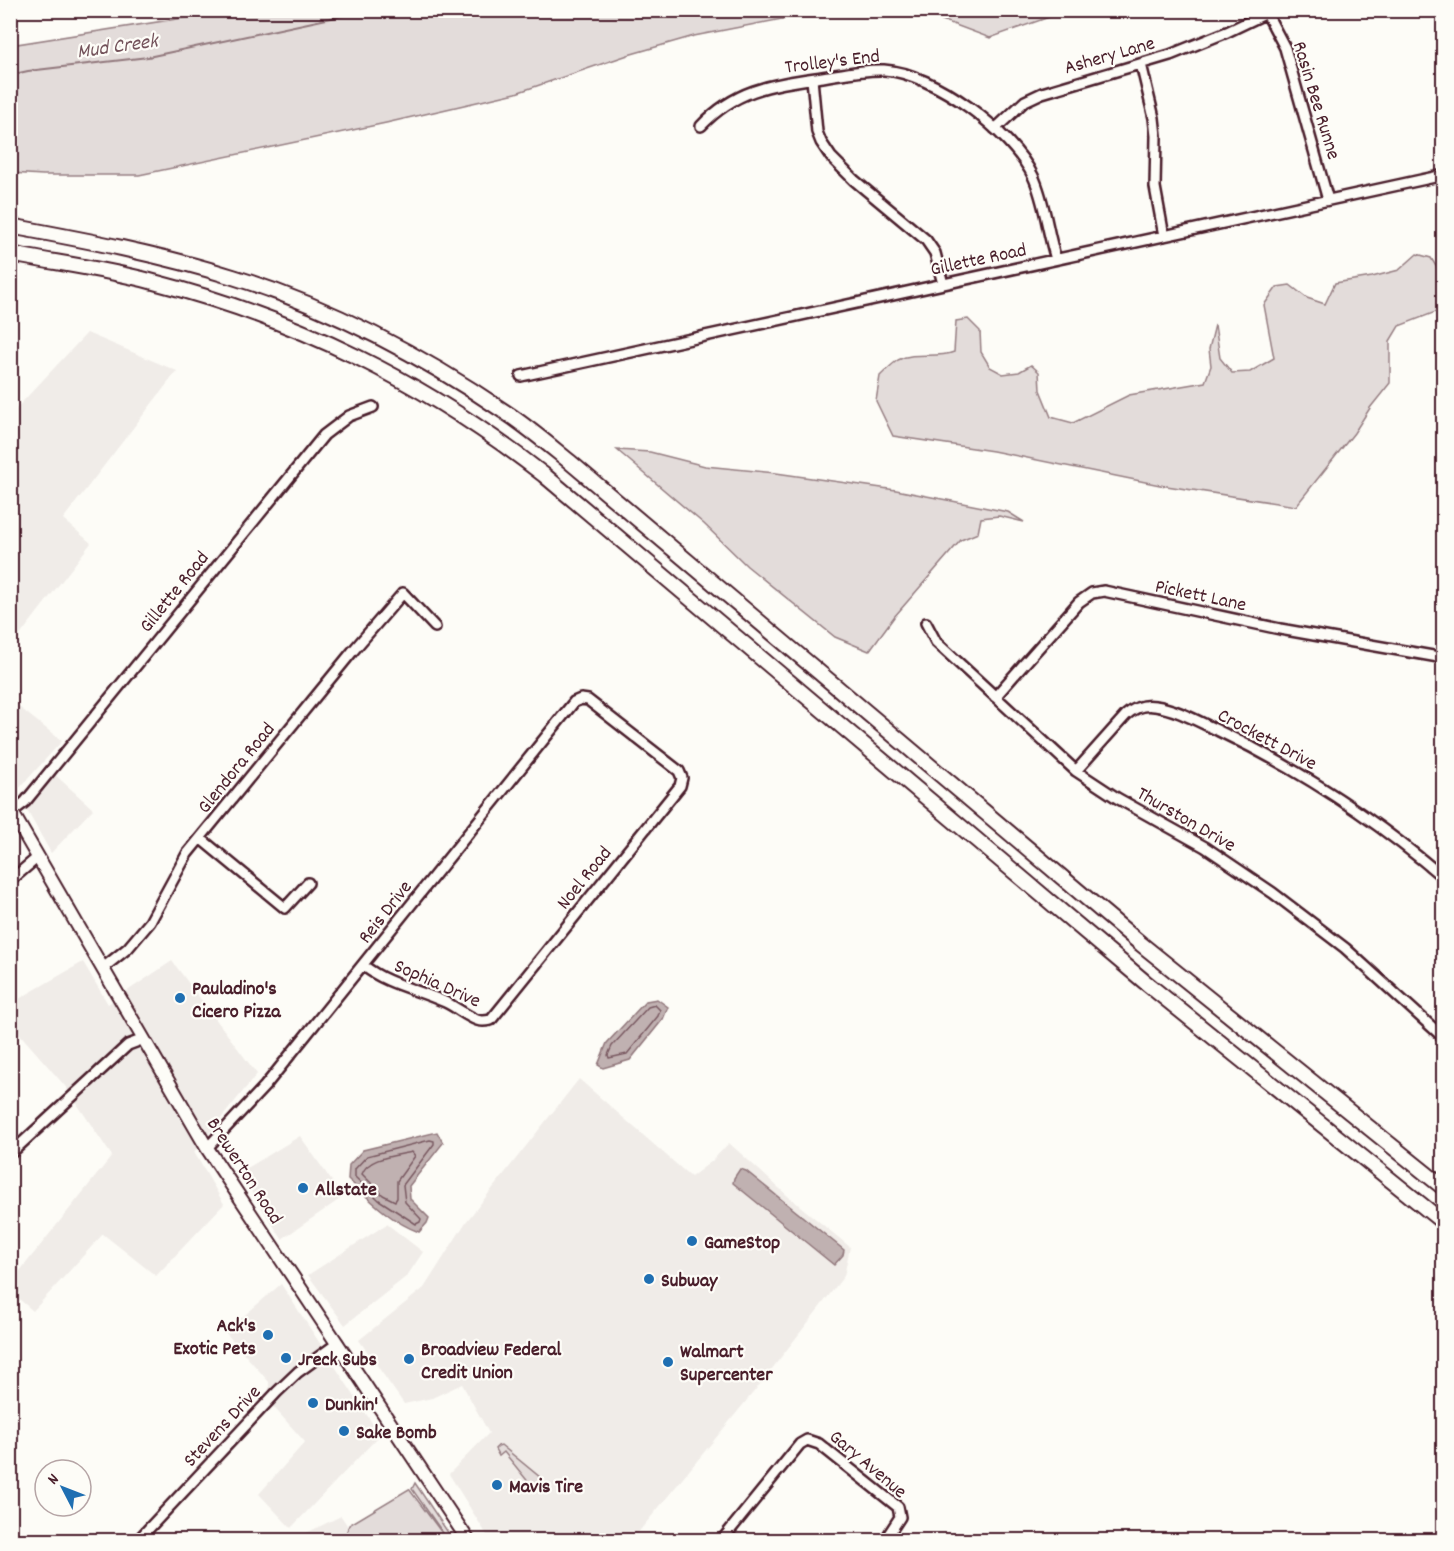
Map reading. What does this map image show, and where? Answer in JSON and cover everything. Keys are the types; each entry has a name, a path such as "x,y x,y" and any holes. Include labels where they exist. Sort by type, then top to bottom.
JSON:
{"highway":[{"path":"10,226 168,258 234,277 304,303 405,350 507,413 570,462 1141,944 1443,1188"},
{"path":"10,254 147,280 271,318 387,370 475,423 553,482 1145,982 1443,1223"}],"main road":[{"name":"Brewerton Road","path":"11,810 207,1148 468,1540"}],"street":[{"name":"Ashery Lane","path":"995,129 1032,97 1140,64 1227,32 1270,12"},
{"name":"Rasin Bee Runne","path":"1270,12 1285,48 1328,200"},
{"path":"1140,64 1154,118 1155,187 1164,236"},
{"name":"Trolley's End","path":"701,126 716,111 737,96 760,88 864,71 884,70 900,72 933,84 951,94 995,129 1020,156 1034,177 1056,260"},
{"path":"812,79 820,142 831,157 854,180 926,240 935,254 944,284"},
{"name":"Gillette Road","path":"521,376 1443,175"},
{"name":"Gillette Road","path":"11,810 25,802 324,435 349,416 372,407"},
{"name":"Pickett Lane","path":"995,697 1079,602 1092,592 1104,591 1280,629 1443,658"},
{"name":"Glendora Road","path":"103,968 128,948 150,922 187,854 403,593 435,627"},
{"name":"Thurston Drive","path":"926,623 936,642 1076,771 1117,798 1204,847 1293,907 1353,955 1442,1037"},
{"name":"Reis Drive","path":"207,1148 265,1086 364,966 570,706 581,699 588,700"},
{"name":"Noel Road","path":"497,1012 680,786 682,778 671,763 588,700"},
{"name":"Crockett Drive","path":"1076,771 1126,714 1134,708 1147,705 1163,707 1238,741 1321,786 1360,812 1443,878"},
{"path":"200,838 285,908 308,883"},
{"path":"10,881 38,857"},
{"name":"Sophia Drive","path":"364,966 405,989 442,1001 477,1020 484,1022 491,1020 497,1012"},
{"path":"10,1154 128,1045 144,1039"},
{"name":"Stevens Drive","path":"138,1540 276,1392 298,1372 338,1343"},
{"name":"Gary Avenue","path":"722,1540 800,1444 807,1440 819,1444 898,1507 901,1515 894,1530 885,1540"}],"shaded area":[{"path":"227,11 823,11 694,36 628,55 516,93 139,175 11,173 11,45"},
{"path":"918,11 1066,11 990,38"},
{"path":"1417,254 1431,258 1443,276 1443,307 1441,310 1399,326 1390,341 1390,383 1296,506 1160,485 993,451 893,436 876,401 880,376 891,366 905,357 954,352 956,321 968,319 980,331 981,352 990,367 1003,374 1019,372 1031,365 1039,372 1040,390 1051,417 1073,423 1129,395 1205,382 1211,366 1209,349 1215,325 1220,358 1232,373 1250,372 1274,358 1264,305 1277,287 1290,285 1307,298 1325,304 1335,283 1399,270"},
{"path":"87,333 177,371 63,519 91,543 11,647 11,414"},
{"path":"617,450 650,452 705,466 776,473 896,490 1008,512 1024,522 999,516 981,518 978,533 961,540 894,617 869,651 835,637 747,566 704,524"},
{"path":"10,700 62,741 16,792 11,782"},
{"path":"52,772 93,809 51,853 25,807"},
{"path":"172,961 257,1074 194,1152 224,1204 156,1276 103,1234 33,1311 11,1292 11,1282 112,1156 65,1086 11,1024 10,1004 83,962 108,1004"},
{"path":"579,1079 691,1177 712,1161 729,1143 789,1197 850,1247 844,1276 761,1383 632,1540 490,1540 449,1474 489,1433 462,1384 432,1398 404,1404 359,1340 424,1288 466,1222"},
{"path":"300,1136 343,1197 282,1239 239,1173"},
{"path":"387,1224 423,1252 407,1276 345,1325 308,1275"},
{"path":"281,1284 380,1435 291,1528 259,1494 305,1442 269,1402 269,1382 225,1332"},
{"path":"501,1445 541,1478 542,1482 537,1488 525,1489 530,1484 504,1452 499,1456 495,1449"},
{"path":"415,1483 453,1540 448,1540 412,1489"},
{"path":"409,1489 442,1533 430,1540 353,1540 347,1531 349,1525"},
{"path":"341,1516 357,1540 292,1540"}],"water":[{"path":"657,999 668,1007 663,1019 630,1060 603,1068 598,1065 607,1043 646,1001"},
{"path":"437,1132 443,1143 409,1186 410,1199 429,1218 419,1232 390,1216 356,1187 348,1179 349,1165 363,1150"},
{"path":"740,1169 746,1171 844,1250 843,1255 834,1265 733,1183"}],"waterway":[{"name":"Mud Creek","path":"10,75 148,57 369,10"}],"place":[{"name":"Pauladino's Cicero Pizza","path":"180,998"},
{"name":"Allstate","path":"303,1188"},
{"name":"GameStop","path":"692,1241"},
{"name":"Subway","path":"649,1279"},
{"name":"Ack's Exotic Pets","path":"268,1335"},
{"name":"Jreck Subs","path":"286,1358"},
{"name":"Broadview Federal Credit Union","path":"409,1359"},
{"name":"Walmart Supercenter","path":"668,1362"},
{"name":"Dunkin'","path":"313,1403"},
{"name":"Sake Bomb","path":"344,1431"},
{"name":"Mavis Tire","path":"497,1485"}]}
